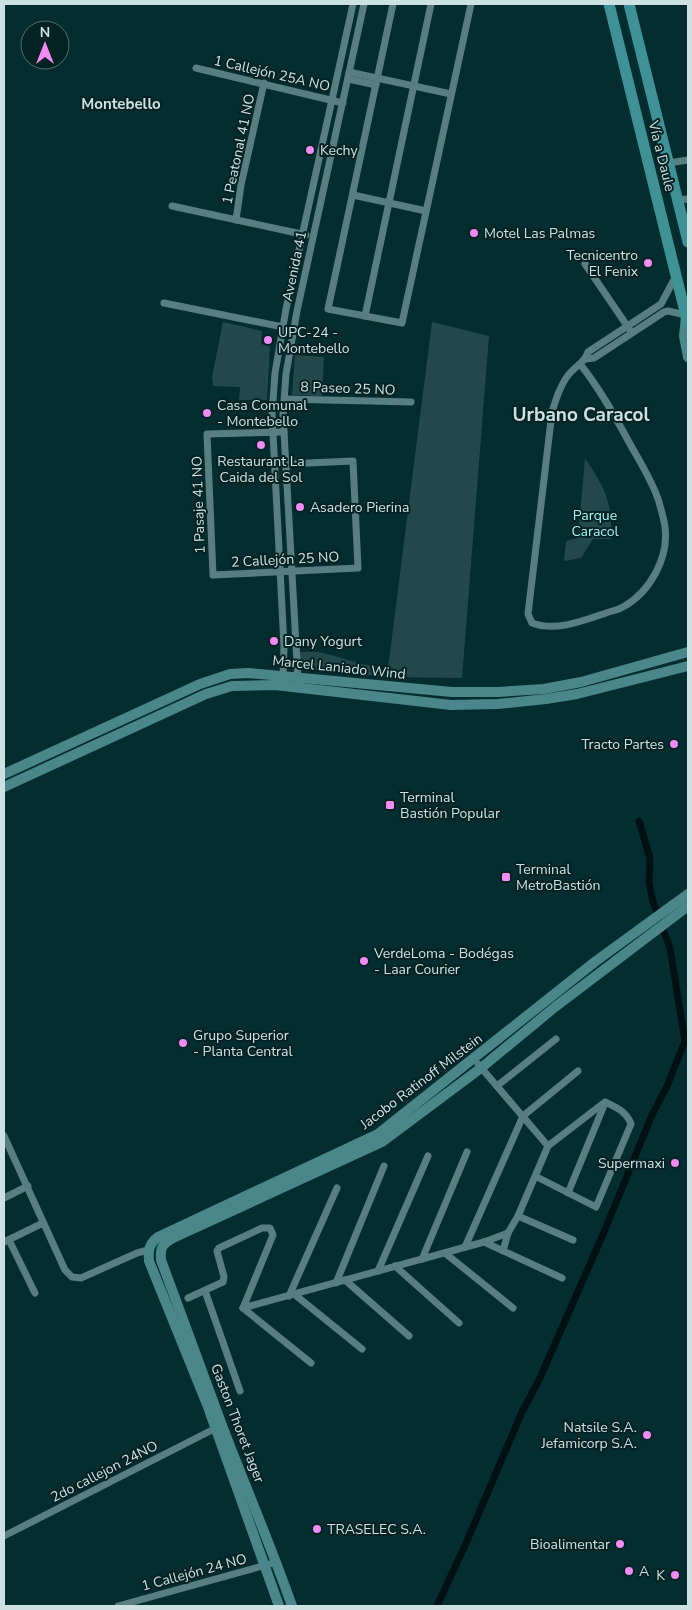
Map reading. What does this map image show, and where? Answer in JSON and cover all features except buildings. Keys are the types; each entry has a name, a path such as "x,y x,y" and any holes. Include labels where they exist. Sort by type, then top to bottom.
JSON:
{"main road":[{"name":"Vía a Daule","path":"609,4 687,320"},
{"name":"Vía a Daule","path":"629,4 669,163 683,199 688,240"}],"street":[{"name":"Avenida 41","path":"283,686 284,646 272,414 275,373 302,234 353,4"},
{"name":"Avenida 41","path":"298,688 284,432 286,374 297,311 363,4"},
{"path":"393,4 328,309 402,323 470,4"},
{"path":"365,316 431,4"},
{"name":"1 Callejón 25A NO","path":"196,68 343,102"},
{"path":"349,75 377,82 414,86 451,94"},
{"name":"1 Peatonal 41 NO","path":"236,220 264,83"},
{"path":"669,163 688,160"},
{"path":"312,188 323,190"},
{"path":"353,195 426,211"},
{"path":"172,206 313,236"},
{"path":"585,264 629,329"},
{"path":"629,329 660,304 676,276"},
{"path":"164,304 283,327"},
{"path":"580,364 611,408 659,500 666,528 664,552 655,575 642,592 623,607 557,626 541,626 532,623 528,614 552,412 558,393 569,374 580,364 586,359 588,352 664,312 668,311 687,320"},
{"name":"Vía a Daule","path":"687,320 684,336 688,357"},
{"name":"8 Paseo 25 NO","path":"284,399 411,402"},
{"path":"273,432 284,432"},
{"name":"1 Pasaje 41 NO","path":"213,575 207,434 273,432"},
{"name":"2 Callejón 25 NO","path":"213,575 358,568 353,461 286,464"},
{"name":"Marcel Laniado Wind","path":"4,774 217,678 248,673 297,676 452,692 498,692 544,689 581,682 688,652"},
{"name":"Marcel Laniado Wind","path":"4,787 206,694 232,686 283,686 451,705 498,704 546,700 577,694 688,666"},
{"name":"Jacobo Ratinoff Milstein","path":"160,1249 164,1242 378,1134 596,961 688,894"},
{"name":"Jacobo Ratinoff Milstein","path":"148,1250 151,1243 158,1237 382,1142 481,1068 555,1007 688,906"},
{"path":"497,1086 556,1040"},
{"path":"473,1059 548,1146"},
{"path":"464,1247 523,1116 578,1071"},
{"path":"503,1251 508,1233 518,1216 548,1146 605,1102"},
{"path":"535,1176 596,1207 630,1124 628,1117 623,1111 605,1102"},
{"path":"568,1193 605,1102"},
{"path":"4,1136 65,1270 72,1277 81,1278 148,1250"},
{"path":"422,1259 467,1152"},
{"path":"4,1158 12,1154"},
{"path":"378,1271 428,1156"},
{"path":"336,1283 384,1166"},
{"path":"4,1198 28,1186"},
{"path":"292,1295 337,1188"},
{"path":"518,1216 573,1240"},
{"path":"35,1293 6,1241 43,1223"},
{"path":"188,1298 223,1282 224,1277 217,1251 219,1248 262,1228 270,1228 273,1235 243,1308"},
{"path":"243,1308 484,1242 508,1233"},
{"path":"484,1242 562,1278"},
{"name":"Gaston Thoret Jager","path":"160,1249 161,1260 216,1428 279,1606"},
{"name":"Gaston Thoret Jager","path":"148,1250 149,1261 223,1428 277,1562 292,1606"},
{"path":"445,1253 513,1308"},
{"path":"395,1266 459,1322"},
{"path":"345,1280 409,1336"},
{"path":"205,1291 240,1391"},
{"path":"292,1295 362,1349"},
{"path":"243,1308 311,1363"},
{"name":"2do callejon 24NO","path":"4,1536 216,1428"},
{"name":"1 Callejón 24 NO","path":"118,1606 277,1562"}],"green space":[{"path":"223,322 262,331 261,344 270,346 267,400 239,400 240,387 213,386 212,377"},
{"path":"432,322 489,336 462,678 387,677 297,668 296,652 318,652 376,666 387,676"},
{"path":"295,355 324,357 322,396 292,395"},
{"name":"Parque Caracol","path":"585,458 603,487 609,505 611,539 593,539 581,558 564,561 566,541 578,538"}],"waterway":[{"path":"437,1606 522,1412 540,1378 685,1041 670,948 653,902 649,883 650,858 639,821"}],"place":[{"name":"Kechy","path":"310,150"},
{"name":"Motel Las Palmas","path":"474,233"},
{"name":"Tecnicentro El Fenix","path":"648,263"},
{"name":"UPC-24 - Montebello","path":"268,340"},
{"name":"Casa Comunal - Montebello","path":"207,413"},
{"name":"Restaurant La Caida del Sol","path":"261,445"},
{"name":"Asadero Pierina","path":"300,507"},
{"name":"Dany Yogurt","path":"274,641"},
{"name":"Tracto Partes","path":"674,744"},
{"name":"Terminal Bastión Popular","path":"390,805"},
{"name":"Terminal MetroBastión","path":"506,877"},
{"name":"VerdeLoma - Bodégas - Laar Courier","path":"364,961"},
{"name":"Grupo Superior - Planta Central","path":"183,1043"},
{"name":"Supermaxi","path":"675,1163"},
{"name":"Natsile S.A. Jefamicorp S.A.","path":"647,1435"},
{"name":"TRASELEC S.A.","path":"317,1529"},
{"name":"Bioalimentar","path":"620,1544"},
{"name":"A","path":"629,1571"},
{"name":"K","path":"675,1575"}],"district":[{"name":"Montebello","path":"121,104"},
{"name":"Urbano Caracol","path":"581,414"}]}
